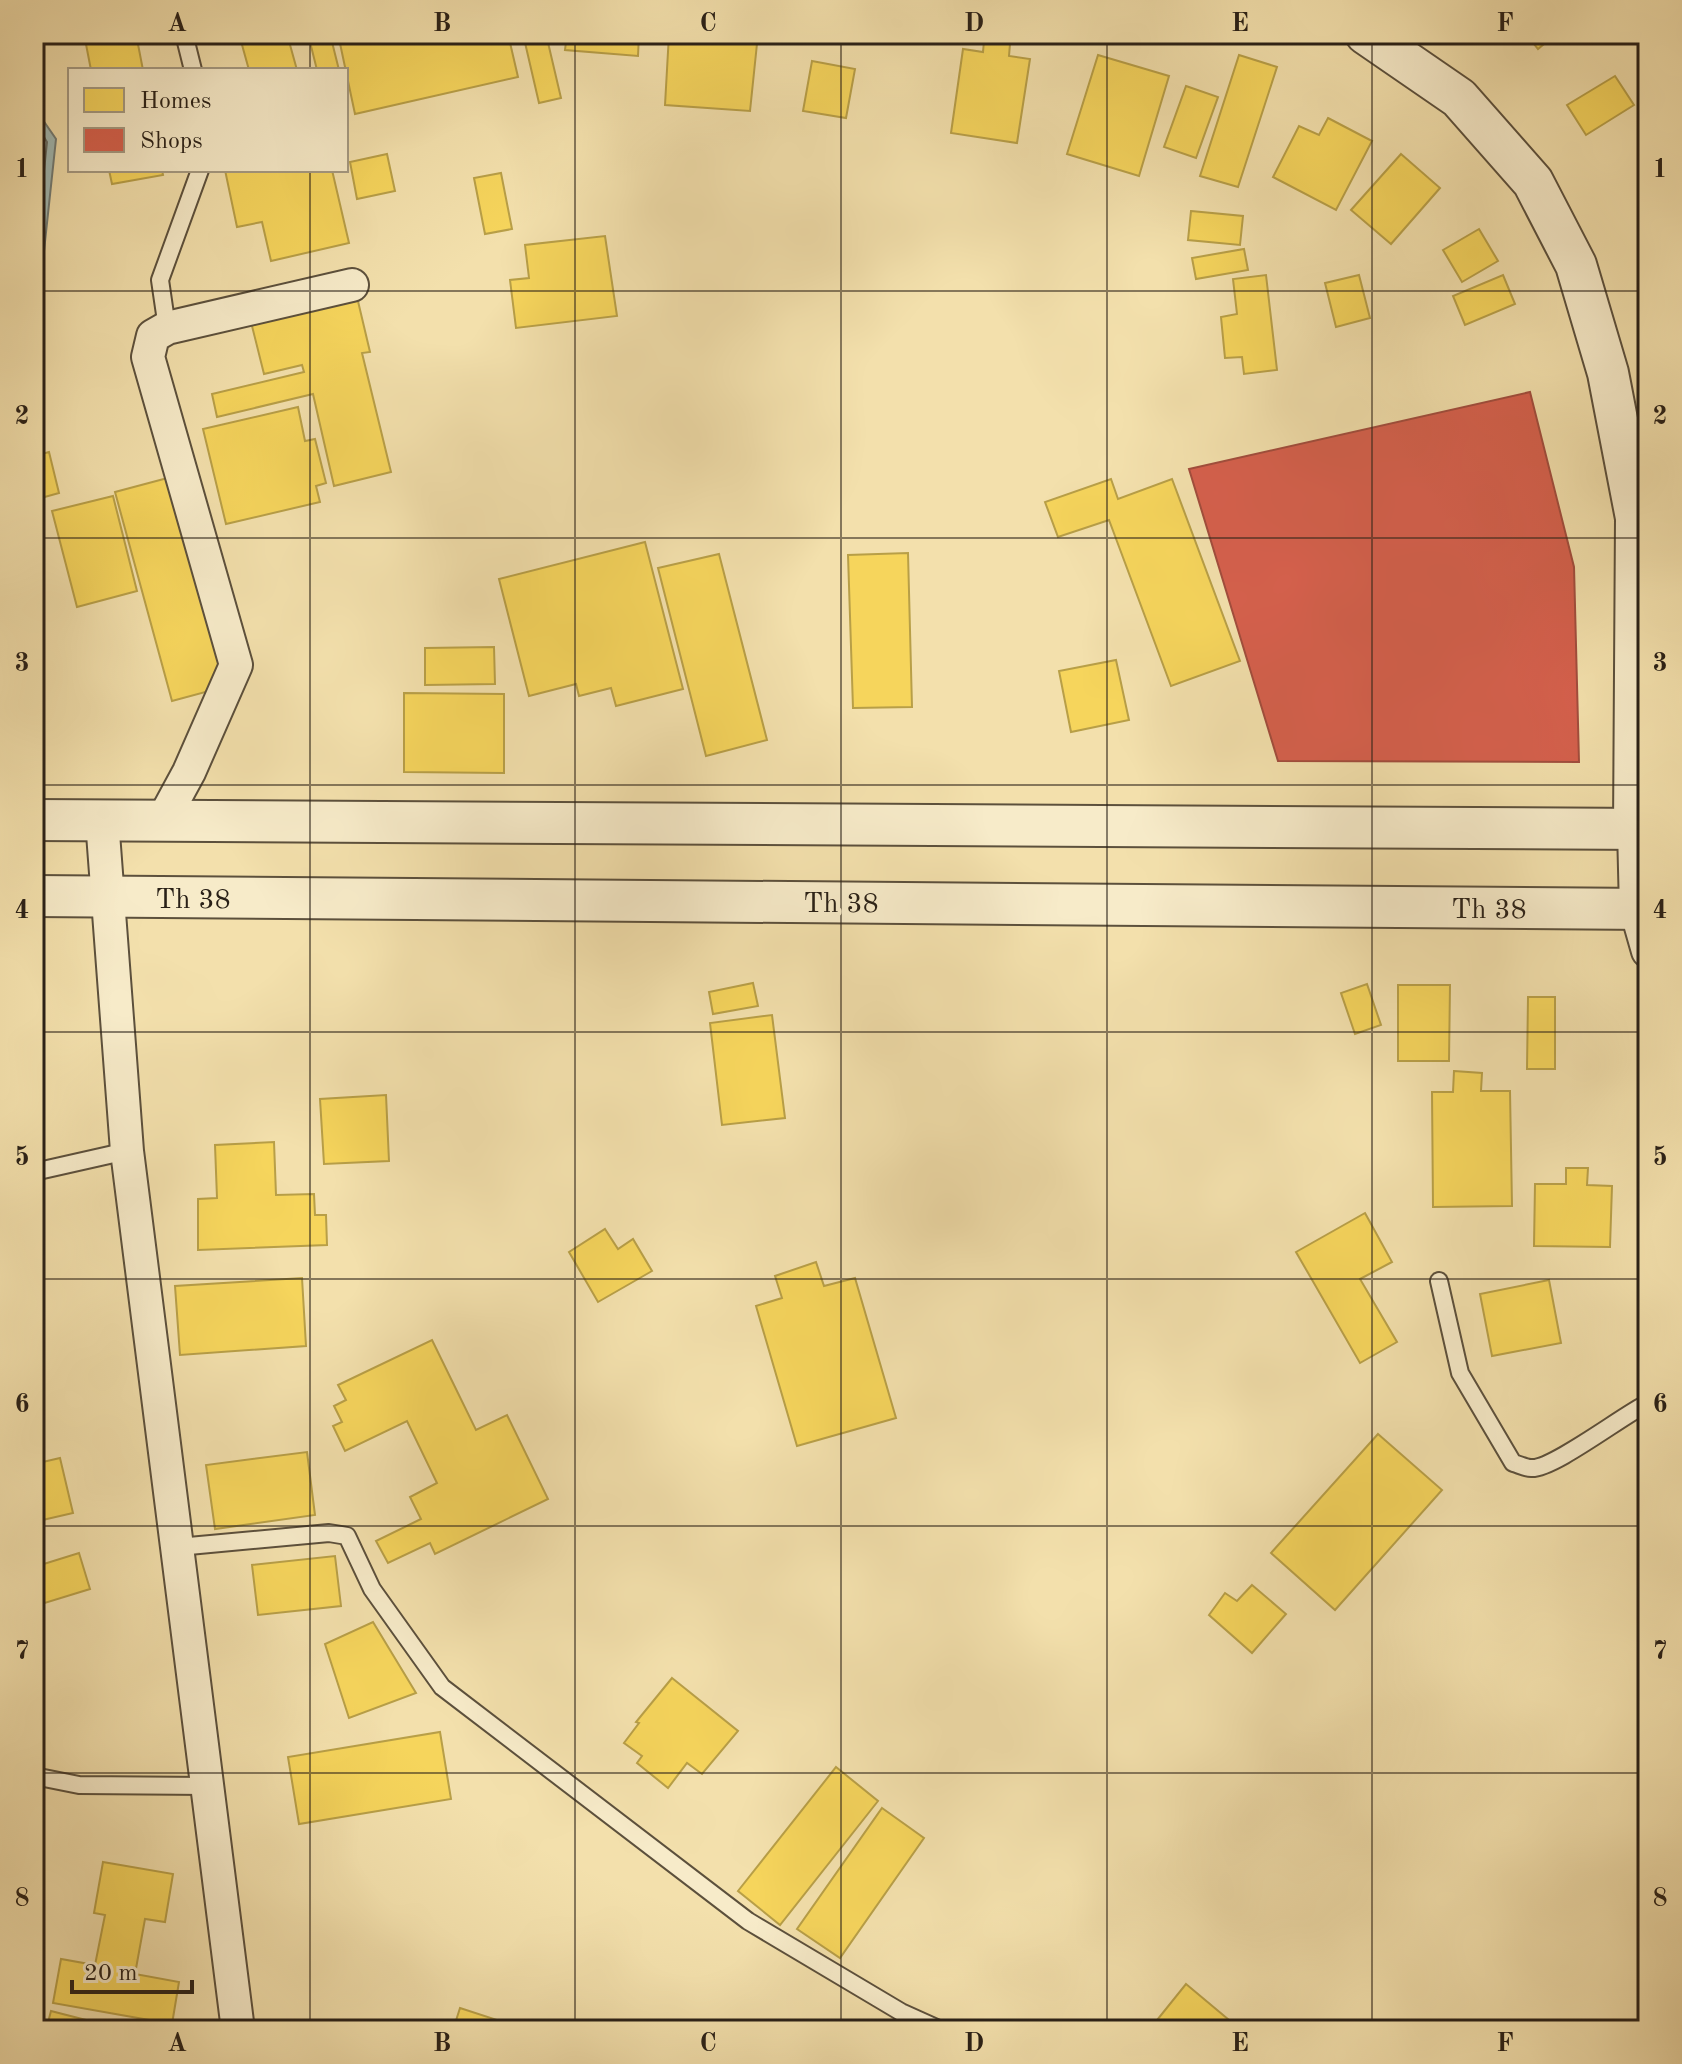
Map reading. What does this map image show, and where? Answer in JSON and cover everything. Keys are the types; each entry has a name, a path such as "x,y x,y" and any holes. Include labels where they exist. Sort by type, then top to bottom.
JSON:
{"street":[{"path":"1366,34 1459,98 1533,182 1576,265 1608,373 1636,518 1642,909 1648,951"},
{"path":"163,820 189,772 236,665 148,357 153,336 167,328 352,285"},
{"path":"34,820 1641,829"},
{"path":"102,820 127,1151 238,2030"},
{"name":"Th 38","path":"34,896 1642,909"}],"lane":[{"path":"184,34 192,68"},
{"path":"167,328 160,280 199,172"},
{"path":"34,1172 127,1151"},
{"path":"1439,1281 1460,1373 1513,1463 1533,1469 1552,1463 1623,1415 1648,1403"},
{"path":"178,1547 329,1533 347,1536 372,1589 442,1687 748,1921 901,2012 941,2030"},
{"path":"34,1776 79,1785 208,1786"}],"water":[{"path":"34,107 56,139 38,307 34,312"}],"building: Homes":[{"path":"84,34 136,34 143,68 91,68"},
{"path":"239,34 287,34 296,68 248,68"},
{"path":"308,34 330,34 338,68 316,68"},
{"path":"338,34 508,34 518,77 355,114 348,68 345,68"},
{"path":"523,34 546,34 561,98 539,103"},
{"path":"567,34 639,34 638,56 565,50"},
{"path":"669,34 758,34 750,111 665,105"},
{"path":"1526,34 1556,34 1538,49"},
{"path":"984,41 1010,44 1009,56 1030,59 1017,143 951,133 963,49 983,52"},
{"path":"1098,55 1169,76 1139,176 1067,154"},
{"path":"1239,55 1277,67 1238,187 1200,176"},
{"path":"812,61 855,69 846,118 803,111"},
{"path":"1615,76 1634,105 1586,135 1567,105"},
{"path":"1186,86 1218,97 1196,158 1164,147"},
{"path":"1328,118 1372,141 1336,210 1273,177 1299,126 1319,135"},
{"path":"387,154 395,191 357,199 350,162"},
{"path":"1401,154 1440,188 1391,244 1351,210"},
{"path":"109,172 162,172 163,175 112,184"},
{"path":"225,172 332,172 349,243 271,261 262,222 237,227"},
{"path":"501,173 512,229 485,234 474,178"},
{"path":"1191,211 1243,216 1240,245 1188,240"},
{"path":"1479,229 1498,261 1462,282 1443,250"},
{"path":"605,236 617,316 516,328 510,280 529,278 525,245"},
{"path":"1244,249 1248,270 1196,279 1192,258"},
{"path":"1266,275 1277,370 1244,374 1242,357 1225,358 1221,317 1237,314 1233,279"},
{"path":"1359,275 1370,318 1336,327 1325,283"},
{"path":"1503,275 1515,304 1465,325 1453,296"},
{"path":"357,297 370,352 362,353 391,472 334,486 313,394 217,417 212,394 304,372 302,365 264,374 251,322"},
{"path":"298,407 305,441 315,439 326,483 316,486 320,502 226,524 203,429"},
{"path":"49,452 59,493 34,500 34,456"},
{"path":"175,476 226,665 213,690 172,701 115,492"},
{"path":"1111,479 1118,499 1172,479 1240,661 1171,686 1109,520 1058,537 1045,502"},
{"path":"113,496 137,591 77,607 52,511"},
{"path":"645,542 683,689 616,706 611,688 579,696 576,684 529,696 499,579"},
{"path":"908,553 912,707 853,708 848,555"},
{"path":"719,554 767,740 706,756 658,568"},
{"path":"494,647 495,684 425,685 425,648"},
{"path":"1116,660 1129,720 1071,732 1059,671"},
{"path":"404,693 504,694 504,773 404,772"},
{"path":"753,983 758,1006 713,1014 709,992"},
{"path":"1367,984 1381,1025 1355,1034 1341,993"},
{"path":"1398,985 1450,985 1449,1061 1398,1061"},
{"path":"1528,997 1555,997 1555,1069 1527,1069"},
{"path":"772,1015 785,1118 722,1125 710,1023"},
{"path":"1454,1071 1482,1073 1481,1091 1510,1091 1512,1206 1433,1207 1432,1092 1453,1092"},
{"path":"386,1095 389,1161 324,1164 320,1099"},
{"path":"274,1142 276,1195 314,1194 315,1215 326,1215 327,1245 198,1250 198,1199 217,1198 215,1145"},
{"path":"1566,1168 1588,1168 1587,1185 1612,1186 1610,1247 1534,1246 1535,1184 1566,1184"},
{"path":"1365,1213 1392,1262 1360,1279 1397,1342 1360,1363 1296,1252"},
{"path":"605,1229 618,1249 633,1239 652,1271 598,1302 569,1252"},
{"path":"816,1262 824,1286 855,1278 896,1418 797,1446 756,1306 782,1298 775,1276"},
{"path":"302,1278 306,1346 180,1355 175,1286"},
{"path":"1549,1280 1561,1343 1492,1356 1480,1294"},
{"path":"432,1340 476,1430 507,1415 548,1499 435,1554 430,1543 388,1563 376,1541 421,1519 410,1497 437,1483 407,1421 345,1451 333,1426 342,1422 334,1406 346,1400 338,1385"},
{"path":"1378,1434 1442,1490 1335,1610 1271,1553"},
{"path":"307,1452 315,1515 215,1529 206,1465"},
{"path":"60,1458 73,1513 34,1522 34,1464"},
{"path":"79,1553 90,1589 35,1606 34,1567"},
{"path":"335,1556 341,1606 258,1615 252,1565"},
{"path":"1252,1585 1286,1614 1252,1653 1209,1615 1225,1593 1237,1601"},
{"path":"373,1622 416,1693 349,1718 325,1644"},
{"path":"672,1678 738,1731 702,1774 687,1763 668,1788 637,1763 642,1756 624,1743 639,1723 636,1722"},
{"path":"440,1732 451,1799 299,1824 288,1757"},
{"path":"836,1767 878,1801 780,1925 738,1891"},
{"path":"882,1808 924,1838 840,1958 797,1929"},
{"path":"103,1862 173,1874 165,1922 145,1919 135,1974 179,1982 172,2024 53,2003 61,1959 95,1965 105,1915 94,1913"},
{"path":"1186,1984 1241,2030 1149,2030"},
{"path":"460,2008 528,2030 453,2030"},
{"path":"51,2011 125,2030 46,2030"}],"building: Shops":[{"path":"1530,392 1574,567 1579,762 1278,761 1189,469"}]}
